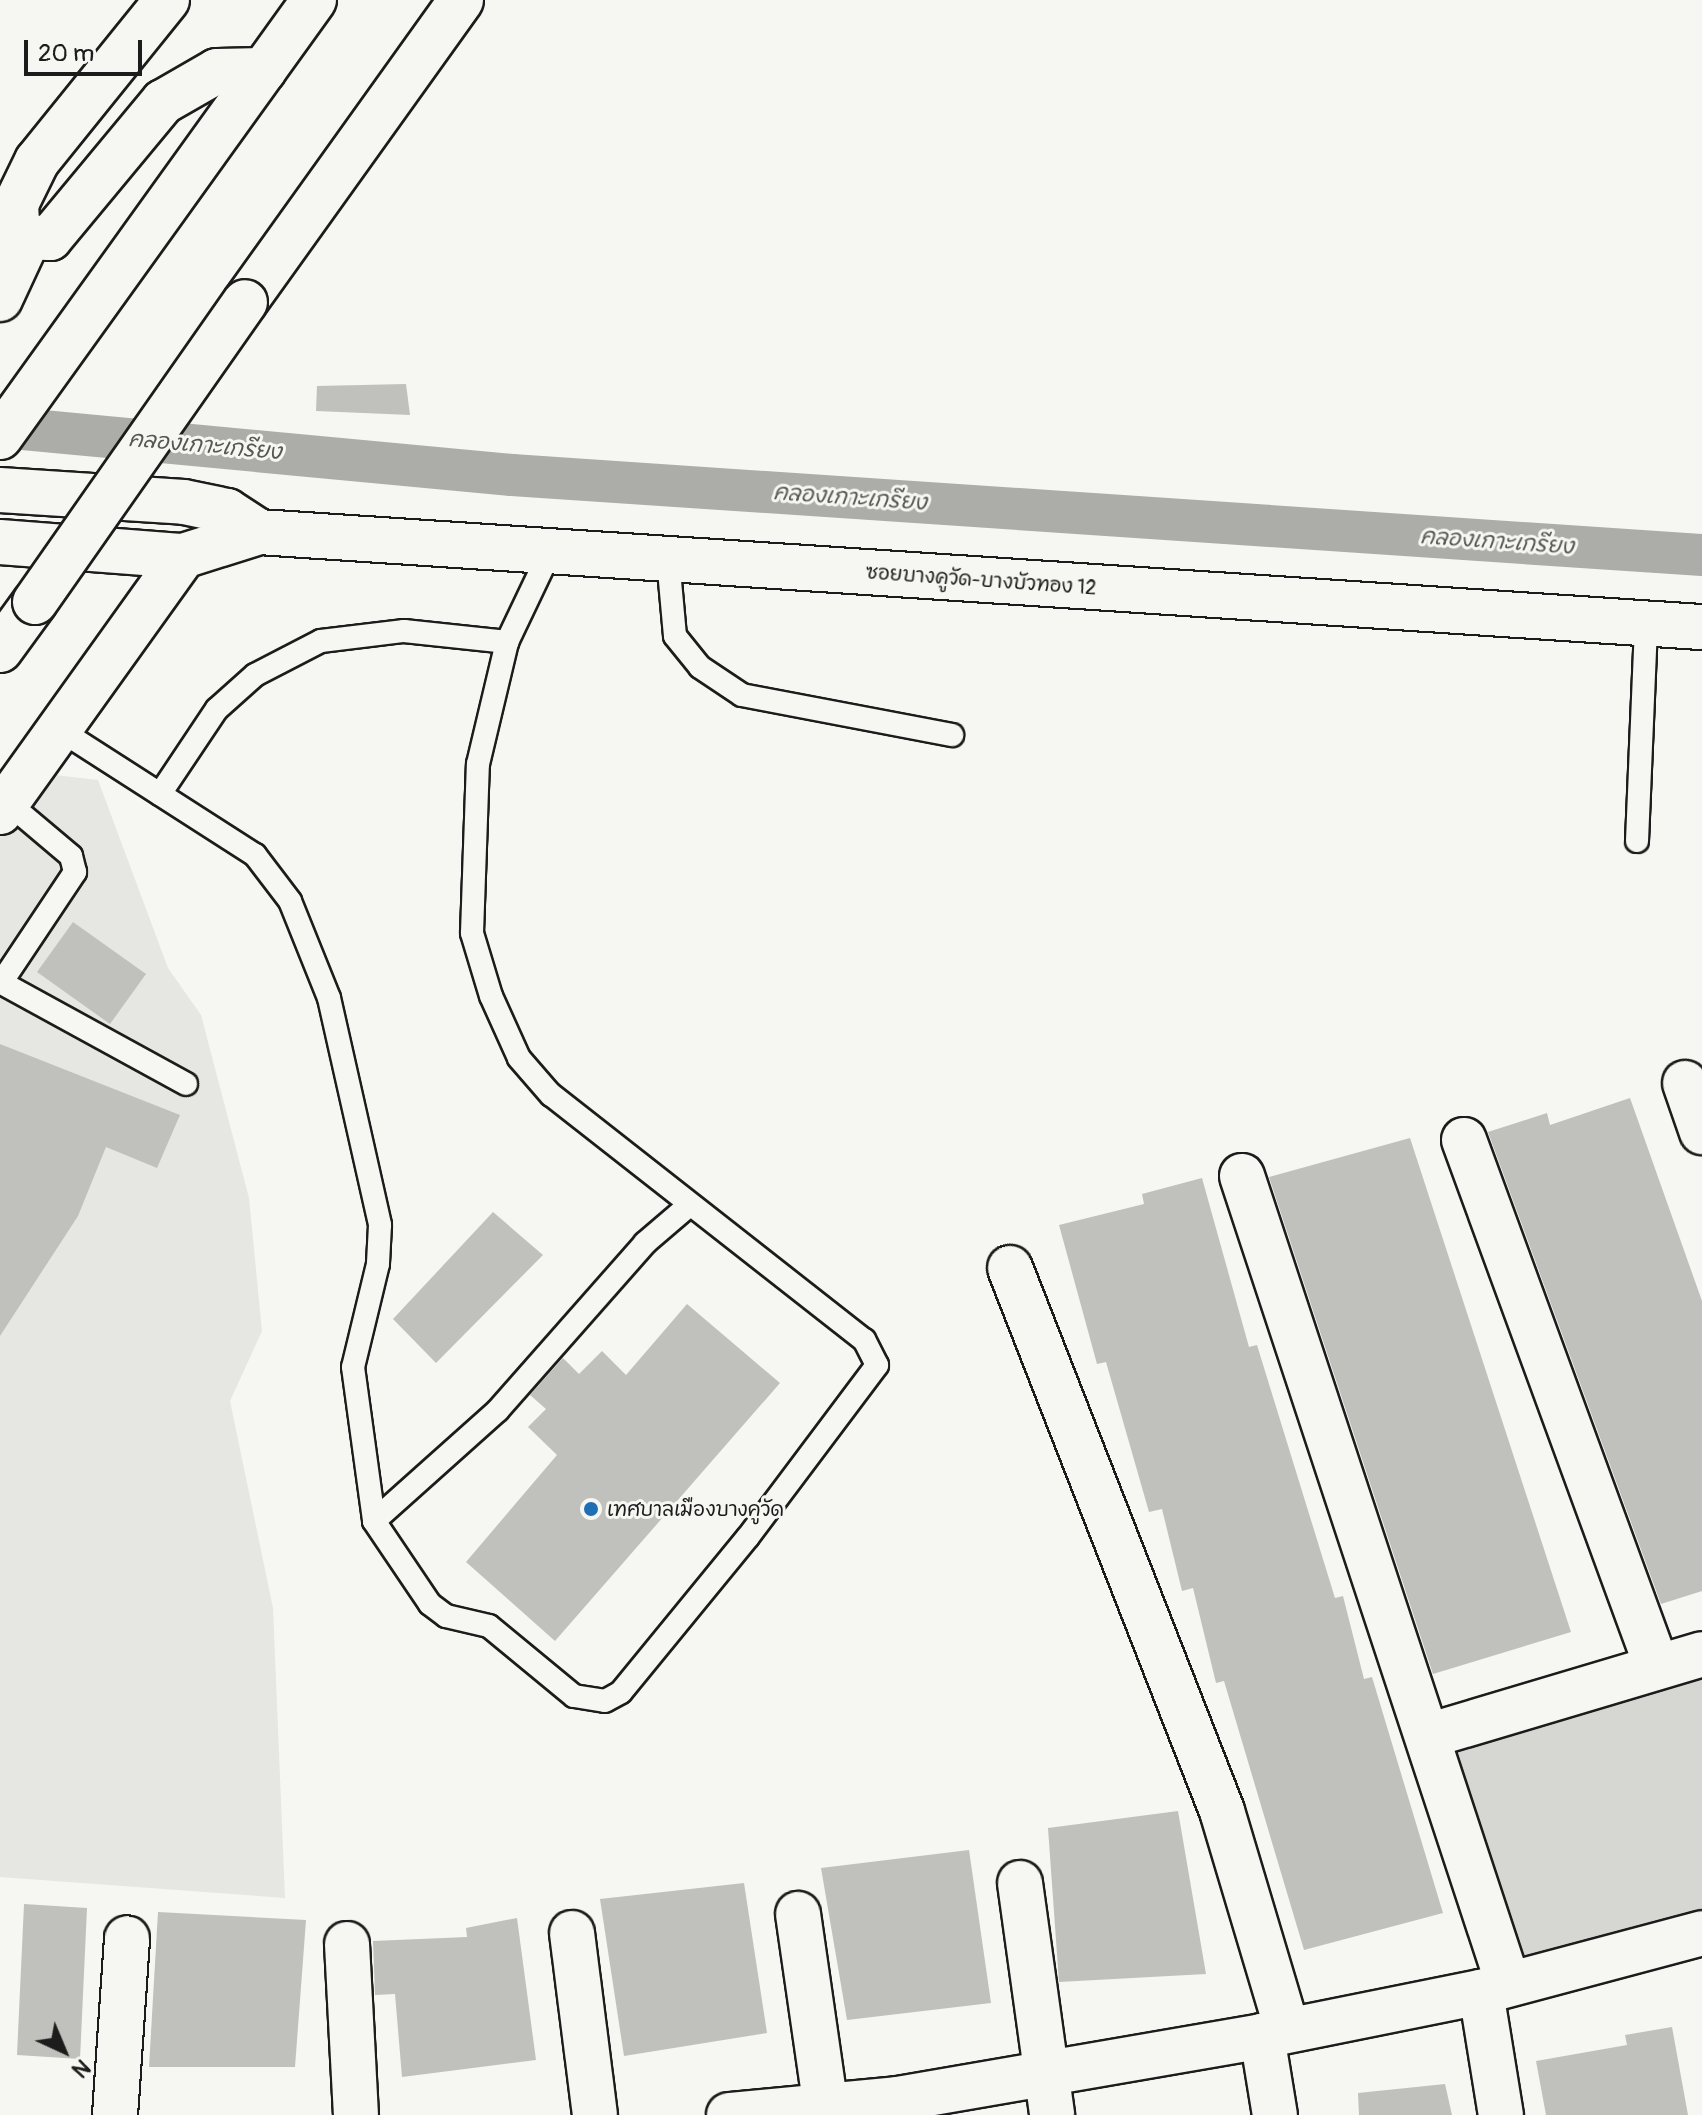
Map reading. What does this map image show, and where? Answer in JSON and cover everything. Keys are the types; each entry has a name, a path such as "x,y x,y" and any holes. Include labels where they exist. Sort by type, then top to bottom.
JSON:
{"street":[{"path":"26,243 16,222 24,181 167,0"},
{"path":"0,437 314,0"},
{"path":"0,650 461,0"},
{"path":"26,243 50,238 66,222 163,102 217,71 264,70"},
{"path":"0,299 26,243"},
{"path":"0,490 184,502 227,511 259,532"},
{"path":"0,542 183,556 259,532"},
{"name":"ซอยบางคูวัด-บางบัวทอง 12","path":"259,532 1702,627"},
{"path":"3,807 183,556"},
{"path":"1685,1083 1702,1132"},
{"path":"1464,1140 1657,1667"},
{"path":"1242,1176 1431,1735 1494,1988 1501,2115"},
{"path":"1010,1268 1222,1811 1275,2032 1275,2115"},
{"path":"1431,1735 1702,1654"},
{"path":"1020,1883 1049,2094"},
{"path":"798,1914 827,2112"},
{"path":"572,1933 595,2115"},
{"path":"729,2115 827,2112 1049,2094 1275,2032 1494,1988 1702,1933"},
{"path":"115,2115 127,1938"},
{"path":"347,1944 356,2115"}],"lane":[{"path":"60,730 255,855 290,901 329,998 380,1225 378,1264 353,1367 374,1521 423,1595 446,1616 489,1626 574,1696 605,1701 621,1692 877,1365 864,1340 687,1207 551,1095 519,1058 491,996 472,933 478,764 507,642 550,552"},
{"path":"668,559 675,636 700,667 742,695 952,735"},
{"path":"1637,841 1646,623"},
{"path":"160,794 217,709 255,675 321,641 404,631 507,642"},
{"path":"3,807 71,856 75,872 1,981 186,1084"},
{"path":"374,1521 498,1410 636,1252 687,1207"}],"shaded area":[{"path":"29,772 98,780 168,968 201,1015 249,1198 262,1331 230,1401 273,1608 285,1898 0,1877 0,812"},
{"path":"1702,1634 1702,1932 1503,1972 1421,1721"}],"building":[{"path":"406,384 410,415 316,411 317,386"},
{"path":"73,922 146,974 110,1024 37,972"},
{"path":"0,1044 180,1115 157,1168 106,1147 78,1216 0,1336"},
{"path":"1630,1098 1702,1301 1702,1591 1661,1604 1488,1132 1547,1113 1550,1125"},
{"path":"1410,1138 1571,1632 1433,1674 1269,1177"},
{"path":"1202,1178 1249,1347 1257,1345 1335,1598 1343,1596 1364,1679 1372,1677 1443,1913 1304,1950 1224,1681 1216,1683 1193,1588 1182,1591 1162,1509 1149,1512 1106,1362 1097,1364 1059,1225 1144,1204 1142,1194"},
{"path":"493,1212 543,1255 436,1363 393,1319"},
{"name":"เทศบาลเมืองบางคูวัด","path":"687,1304 780,1383 555,1641 466,1562 557,1455 528,1427 546,1409 530,1395 563,1358 579,1374 602,1351 626,1375"},
{"path":"1178,1811 1206,1974 1059,1982 1048,1828"},
{"path":"969,1850 991,2003 847,2020 821,1868"},
{"path":"744,1883 767,2033 624,2056 600,1899"},
{"path":"24,1904 87,1908 80,2059 17,2055"},
{"path":"158,1912 306,1920 295,2067 149,2067"},
{"path":"517,1918 536,2060 402,2077 395,1994 375,1995 373,1941 467,1937 466,1928"},
{"path":"1672,2027 1688,2115 1546,2115 1536,2061 1627,2045 1625,2035"},
{"path":"1445,2084 1452,2115 1359,2115 1358,2093"}],"waterway":[{"name":"คลองเกาะเกรียง","path":"0,427 512,475 1702,555"}],"place":[{"name":"เทศบาลเมืองบางคูวัด","path":"591,1509"}]}
